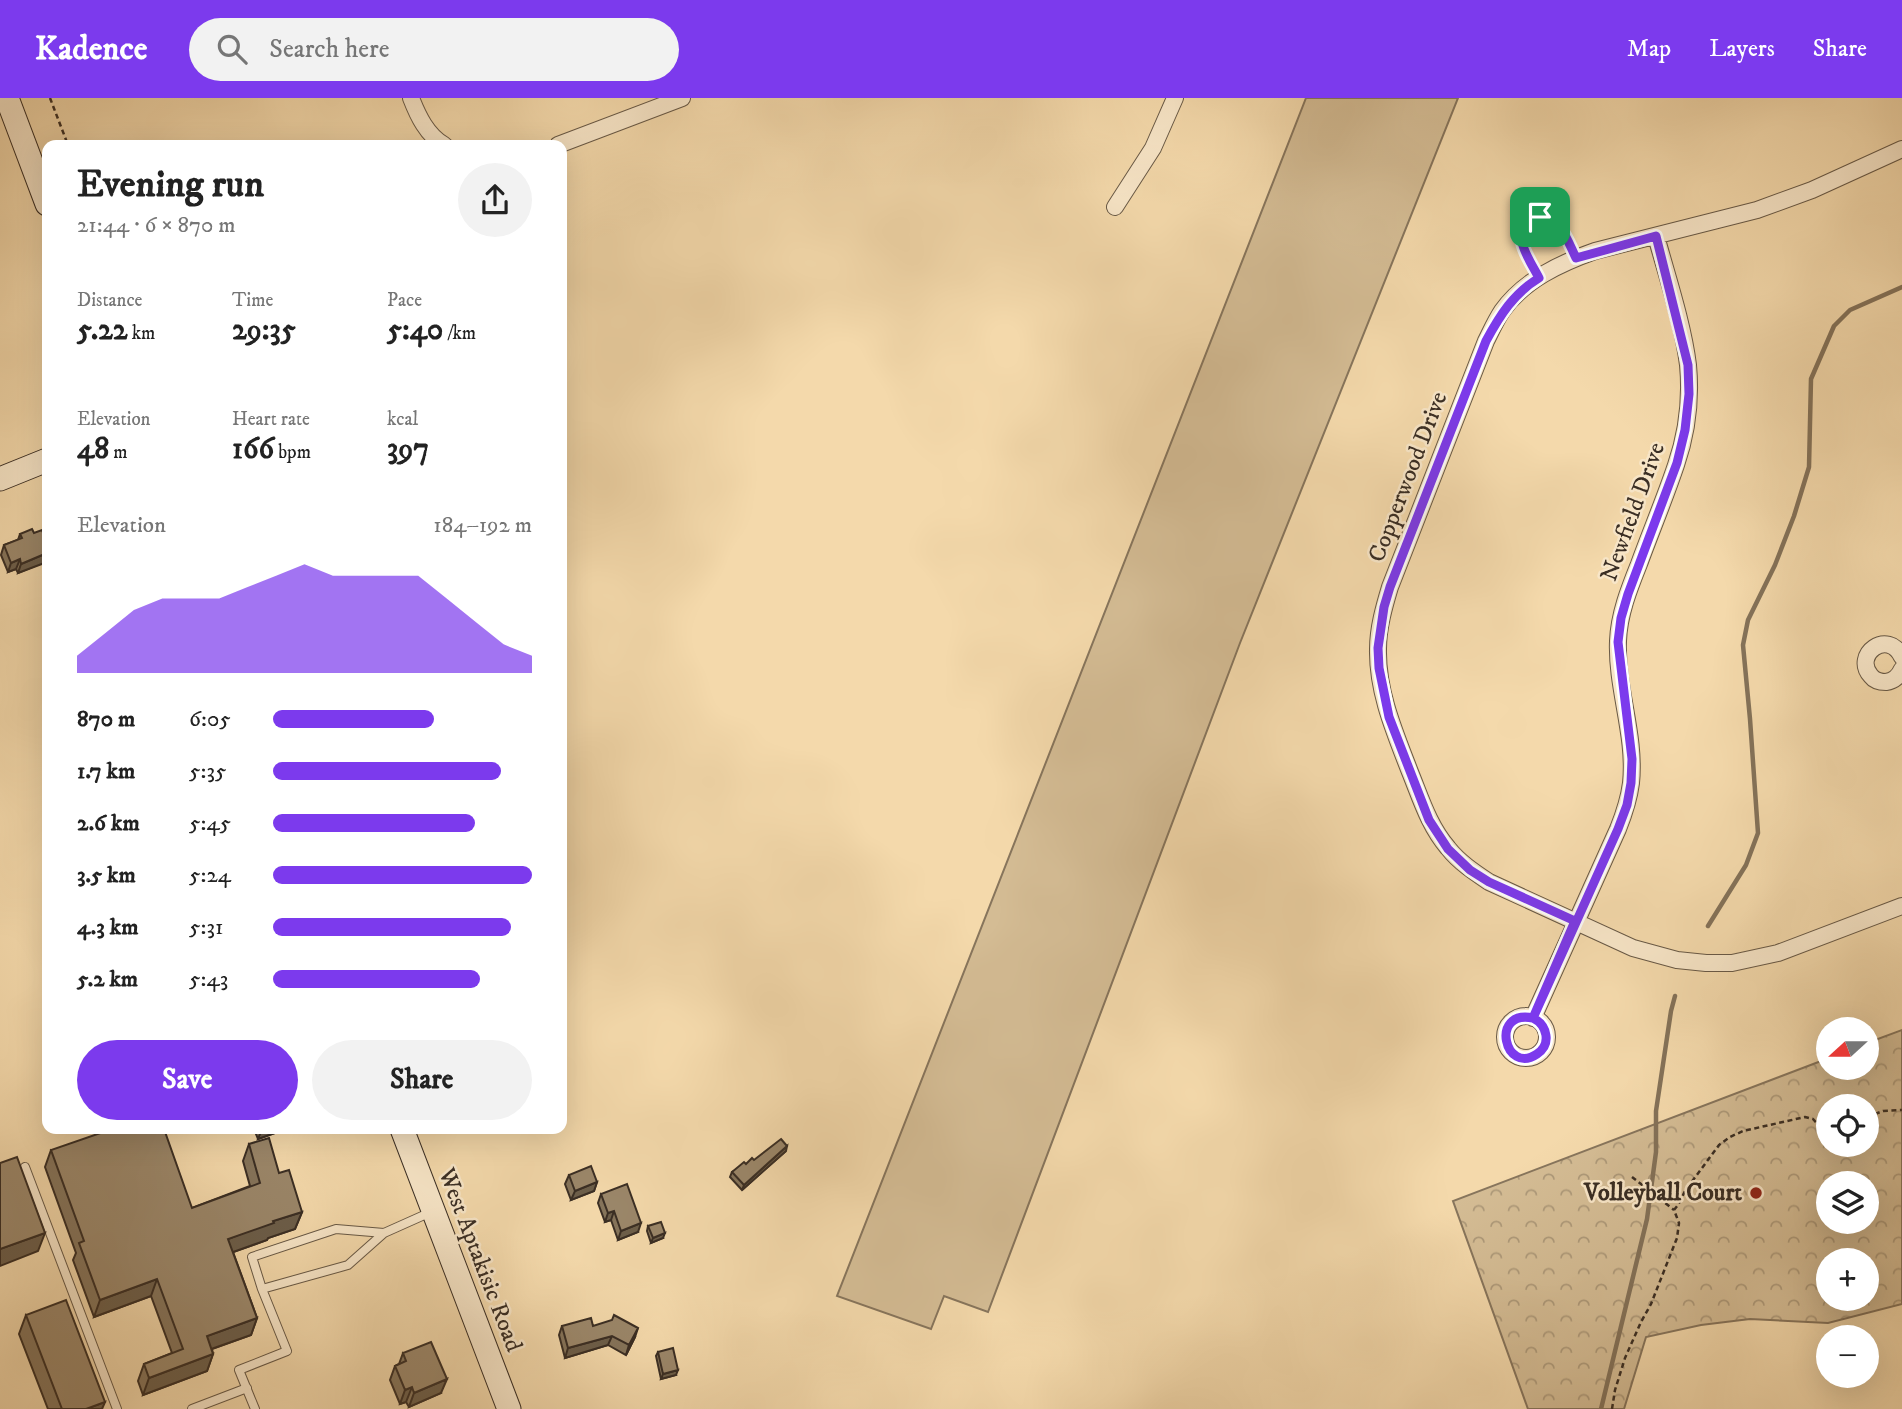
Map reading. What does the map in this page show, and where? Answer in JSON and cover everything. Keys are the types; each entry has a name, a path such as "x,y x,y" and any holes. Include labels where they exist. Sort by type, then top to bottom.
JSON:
{"main road":[{"path":"7,98 42,191"},
{"path":"0,478 42,462"},
{"name":"West Aptakisic Road","path":"404,1134 509,1409"}],"street":[{"path":"411,98 424,126 436,140"},
{"path":"1115,207 1153,148 1175,98"},
{"path":"567,142 678,99"},
{"name":"Copperwood Drive","path":"1902,149 1812,190 1757,210 1576,258 1556,267 1517,295 1503,311 1486,341 1390,587 1378,648 1379,668 1389,717 1429,820 1448,849 1470,870 1489,882 1633,948 1654,955 1696,962 1732,963 1778,953 1902,906"},
{"name":"Newfield Drive","path":"1533,1018 1618,829 1627,805 1631,783 1632,759 1618,642 1621,618 1677,463 1685,430 1689,394 1688,365 1656,236"},
{"path":"1902,657 1891,645 1879,645 1869,652 1866,664 1870,676 1881,682 1898,677 1902,669"}],"lane":[{"path":"1539,278 1521,243 1522,230 1530,221 1544,217 1555,221 1576,258"},
{"path":"25,1167 117,1409"},
{"path":"262,1289 348,1265 384,1233 434,1211"},
{"path":"255,1409 239,1370 287,1351 252,1257 336,1229 384,1233"},
{"path":"192,1409 247,1388"}],"path":[{"path":"50,98 66,140"},
{"path":"1879,1112 1902,1110"},
{"path":"1674,1210 1719,1145 1730,1137 1743,1131 1805,1117 1816,1122"},
{"path":"1612,1409 1625,1358 1651,1304 1677,1238 1679,1223 1674,1210 1632,1177"}],"green space":[{"path":"1306,98 1458,98 1240,643 988,1312 944,1296 931,1329 837,1296"},
{"path":"1902,1030 1902,1304 1879,1310 1879,1248 1816,1248 1816,1311 1875,1311 1828,1323 1750,1319 1701,1325 1646,1337 1624,1409 1528,1409 1453,1201 1816,1063 1816,1080 1880,1080 1880,1038"}],"building":[{"path":"32,529 34,533 42,530 42,555 21,564 20,559 11,563 4,545 22,538 20,534"},
{"path":"97,1134 166,1134 192,1208 260,1183 249,1144 269,1138 279,1173 289,1170 302,1212 228,1239 257,1318 207,1336 213,1354 149,1378 144,1364 183,1349 157,1279 100,1300 79,1243 84,1241 51,1150"},
{"path":"781,1139 787,1146 744,1185 732,1172 744,1162 746,1164 752,1158 754,1160"},
{"path":"17,1157 45,1233 0,1249 0,1163"},
{"path":"591,1166 597,1182 575,1191 569,1175"},
{"path":"627,1184 641,1223 621,1231 614,1211 608,1213 601,1194"},
{"path":"661,1222 665,1233 653,1238 648,1226"},
{"path":"66,1300 105,1402 86,1409 62,1409 26,1315"},
{"path":"614,1315 638,1328 629,1345 612,1336 568,1348 562,1326 591,1318 593,1326 612,1320"},
{"path":"431,1342 447,1379 414,1393 412,1387 405,1390 395,1366 406,1361 403,1353"},
{"path":"673,1348 678,1370 663,1374 658,1352"}],"waterway":[{"path":"1708,926 1746,865 1758,833 1743,645 1748,620 1775,565 1809,467 1811,379 1834,326 1850,310 1902,287"},
{"path":"1601,1409 1647,1219 1656,1152 1656,1111 1675,996"}],"place":[{"name":"Volleyball Court","path":"1756,1193"}],"route":[{"path":"1540,217 1527,224 1522,230 1521,239 1539,278 1517,295 1503,311 1486,341 1390,587 1378,648 1379,668 1389,717 1429,820 1448,849 1470,870 1489,882 1575,921 1533,1018 1519,1018 1508,1026 1505,1039 1507,1046 1511,1052 1522,1058 1536,1056 1545,1046 1546,1032 1539,1021 1533,1018 1627,805 1632,759 1618,642 1621,618 1677,463 1685,430 1689,394 1688,365 1656,236 1576,258 1560,227 1551,219 1540,217"}]}
